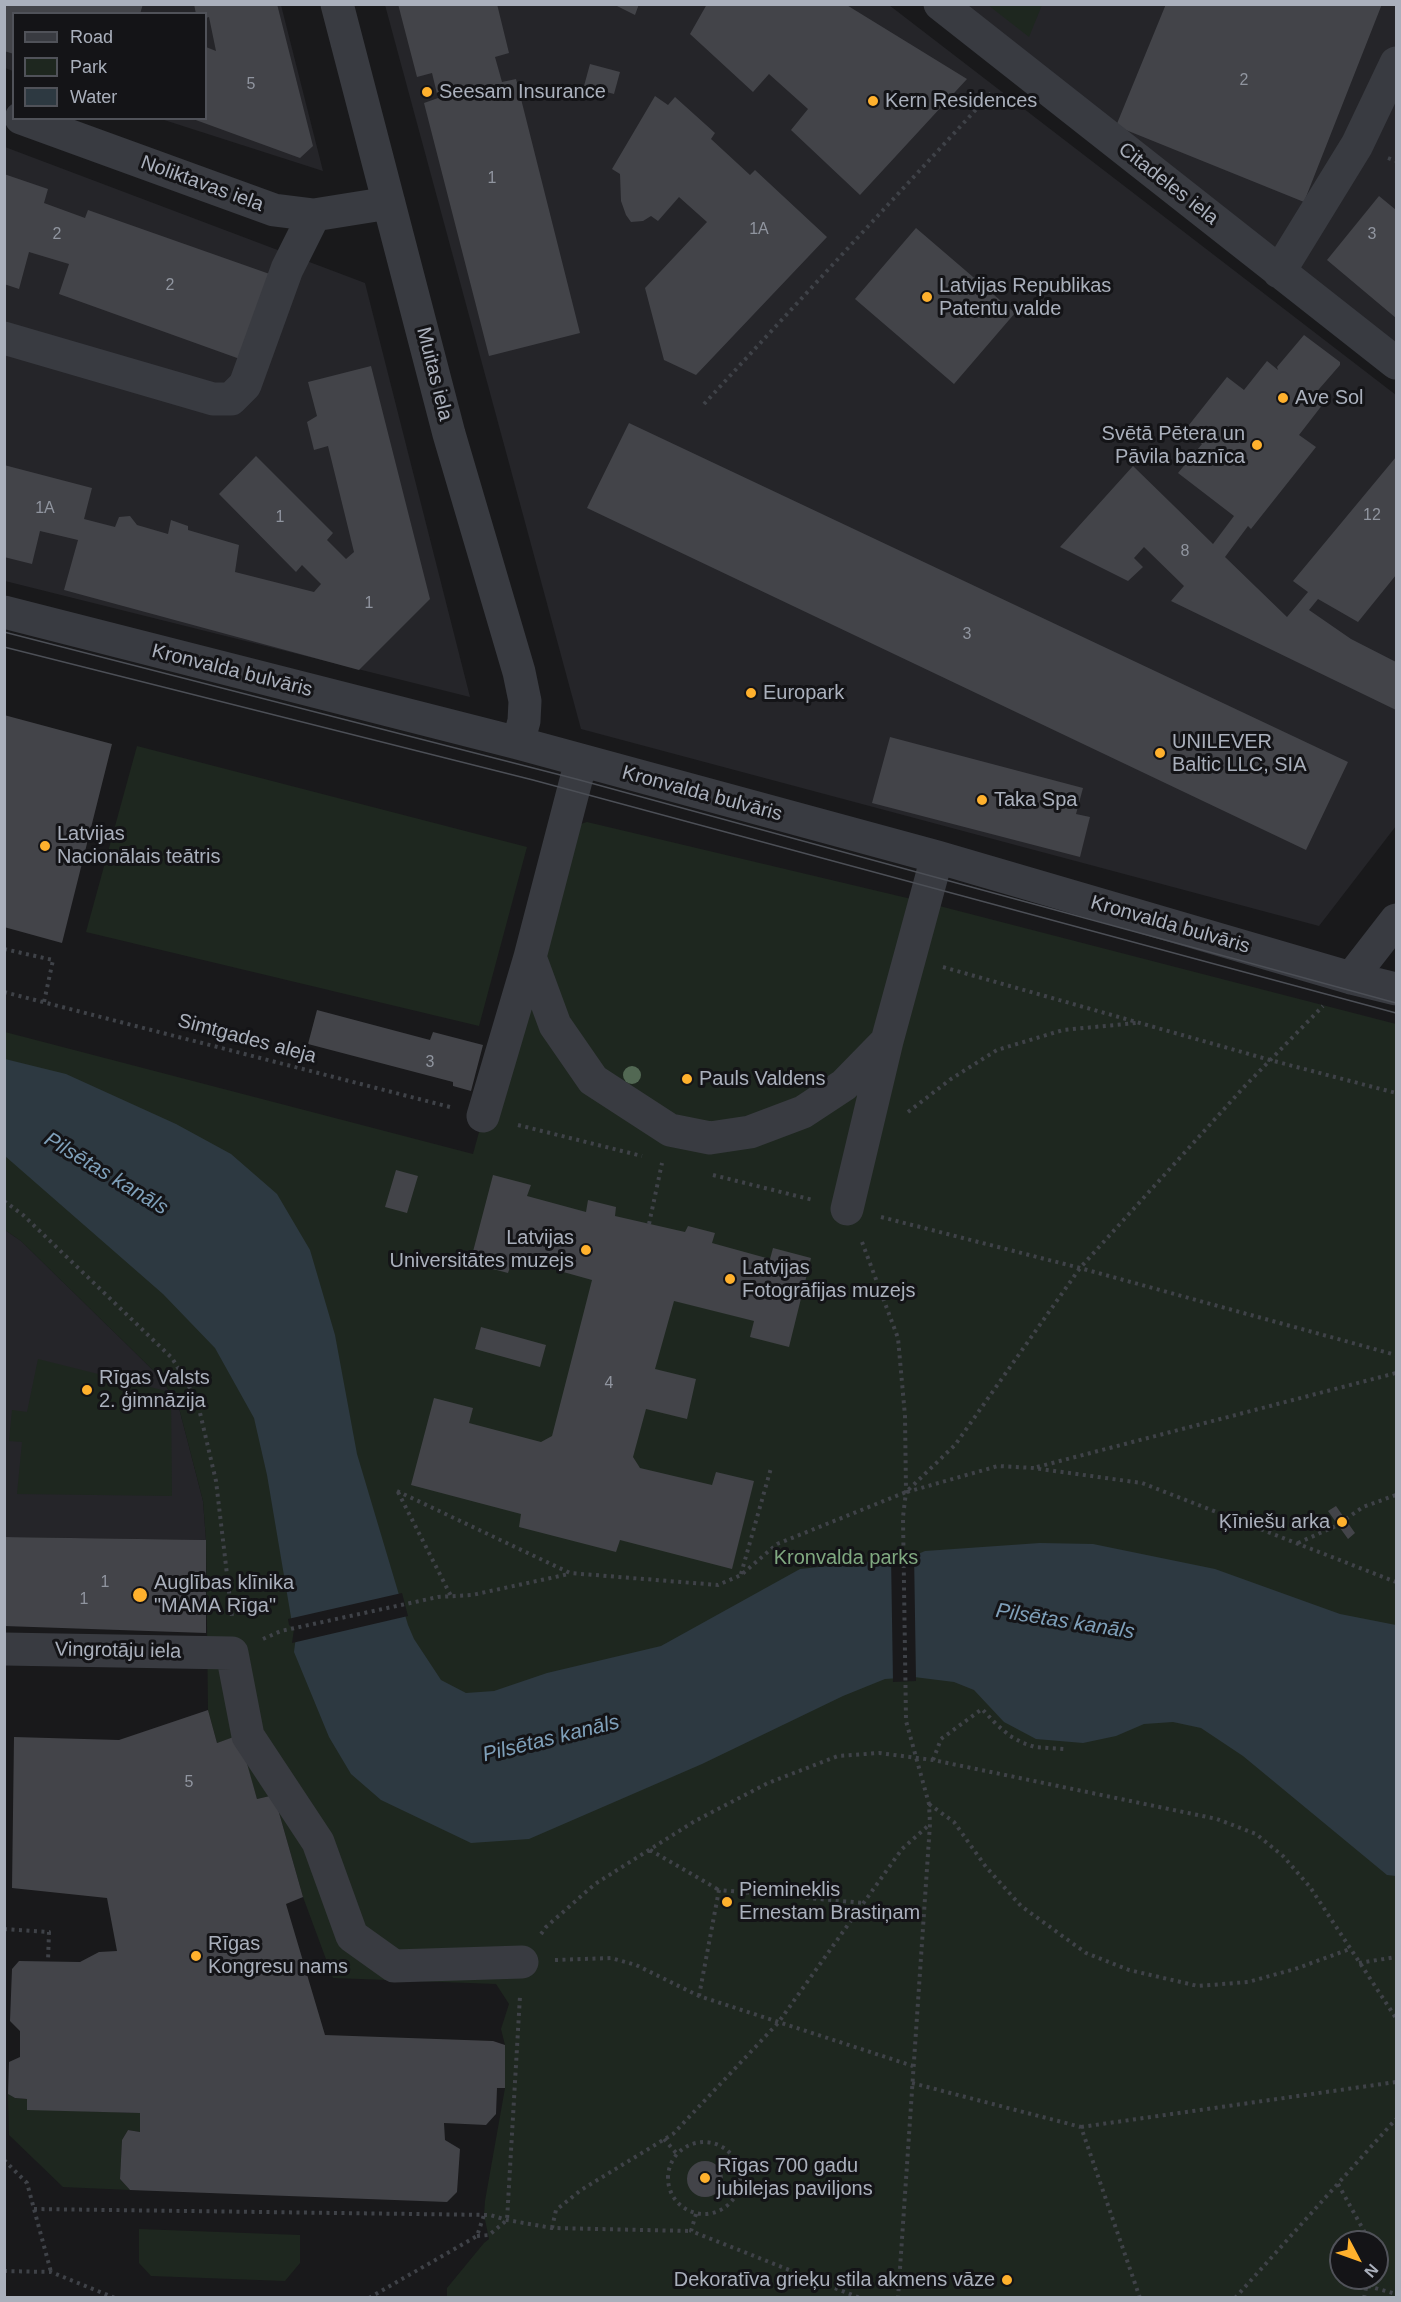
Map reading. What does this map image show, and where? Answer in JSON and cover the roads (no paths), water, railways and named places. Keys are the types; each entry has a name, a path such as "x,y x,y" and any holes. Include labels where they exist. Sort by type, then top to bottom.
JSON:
{"street":[{"name":"Muitas iela","path":"337,4 449,434 519,672 525,701 524,721 518,743"},
{"name":"Citadeles iela","path":"940,4 1396,363"},
{"path":"1279,272 1357,145 1396,63"},
{"name":"Noliktavas iela","path":"26,120 274,210 314,215 389,203"},
{"path":"4,338 213,399 231,399 245,385 287,268 314,215"},
{"name":"Kronvalda bulvāris","path":"4,612 518,743 937,857 1351,978 1396,989"},
{"path":"483,1116 530,957 581,761"},
{"path":"847,1209 887,1041 937,857"},
{"path":"1351,978 1396,920"},
{"path":"530,957 555,1025 593,1080 670,1130 710,1138 750,1132 803,1112 844,1085 887,1041"},
{"name":"Vingrotāju iela","path":"4,1649 232,1653 248,1736 318,1842 352,1936 394,1966 522,1962"}],"water":[{"name":"Pilsētas kanāls","path":"5,1059 66,1074 176,1124 231,1154 277,1194 310,1250 335,1335 357,1454 408,1625 414,1639 441,1680 466,1693 494,1691 547,1673 661,1646 800,1569 911,1557 925,1551 1040,1543 1093,1544 1215,1569 1340,1614 1396,1625 1396,1876 1387,1875 1243,1756 1201,1728 1173,1722 1144,1724 1116,1736 1083,1743 1036,1739 1004,1722 974,1690 954,1682 914,1677 885,1679 843,1696 702,1764 529,1839 471,1843 381,1800 351,1774 329,1737 294,1652 297,1628 292,1623 267,1475 254,1418 215,1348 163,1294 5,1156"}],"tram line":[{"path":"4,632 576,779 1396,1003"},
{"path":"4,647 533,780 1396,1013"}],"place":[{"name":"Seesam Insurance","path":"427,92"},
{"name":"Kern Residences","path":"873,101"},
{"name":"Latvijas Republikas Patentu valde","path":"927,297"},
{"name":"Ave Sol","path":"1283,398"},
{"name":"Svētā Pētera un Pāvila baznīca","path":"1257,445"},
{"name":"Europark","path":"751,693"},
{"name":"UNILEVER Baltic LLC, SIA","path":"1160,753"},
{"name":"Taka Spa","path":"982,800"},
{"name":"Latvijas Nacionālais teātris","path":"45,846"},
{"name":"Pauls Valdens","path":"687,1079"},
{"name":"Latvijas Universitātes muzejs","path":"586,1250"},
{"name":"Latvijas Fotogrāfijas muzejs","path":"730,1279"},
{"name":"Rīgas Valsts 2. ģimnāzija","path":"87,1390"},
{"name":"Ķīniešu arka","path":"1342,1522"},
{"name":"Auglības klīnika \"MAMA Rīga\"","path":"140,1595"},
{"name":"Piemineklis Ernestam Brastiņam","path":"727,1902"},
{"name":"Rīgas Kongresu nams","path":"196,1956"},
{"name":"Rīgas 700 gadu jubilejas paviljons","path":"705,2178"},
{"name":"Dekoratīva grieķu stila akmens vāze","path":"1007,2280"}],"park label":[{"name":"Kronvalda parks","path":"846,1558"}]}
